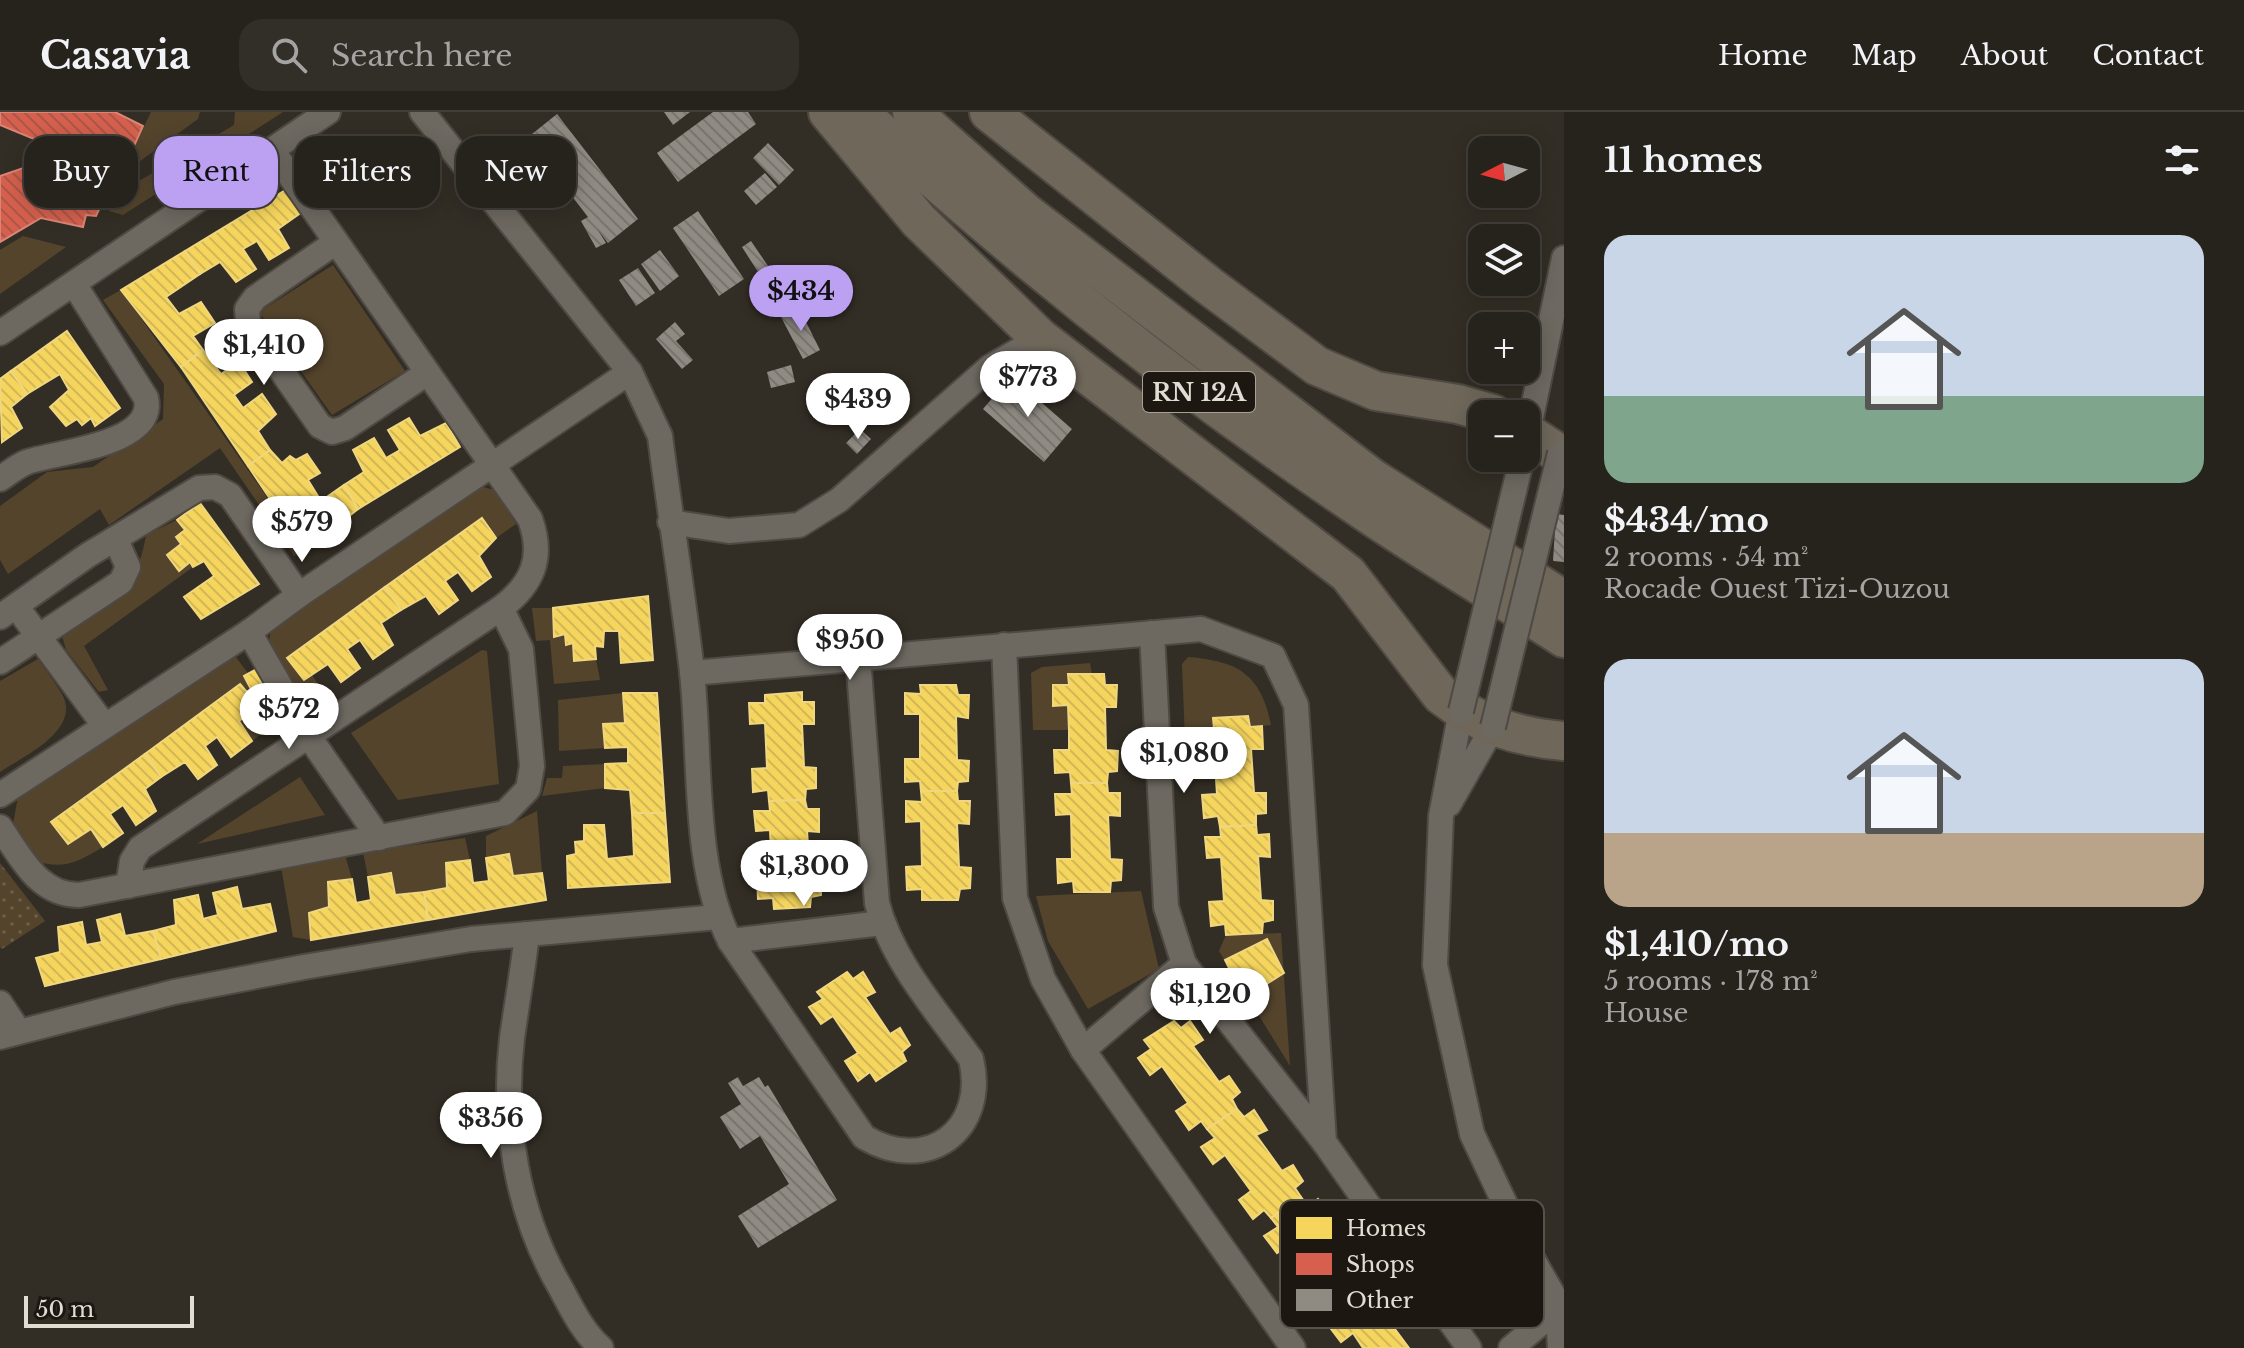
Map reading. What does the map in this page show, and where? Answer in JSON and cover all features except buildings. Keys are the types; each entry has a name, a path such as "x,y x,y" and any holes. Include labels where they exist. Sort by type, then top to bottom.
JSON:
{"highway":[{"path":"828,112 919,221 1040,338 1348,574 1370,598 1426,679 1477,719 1513,734 1564,741"},
{"name":"RN 12A","path":"859,112 1003,242 1096,317 1354,504 1564,638"},
{"name":"RN 12A","path":"912,112 1026,213 1372,478 1564,600"},
{"path":"989,112 1208,285 1317,366 1376,391 1468,407"}],"street":[{"path":"278,146 328,112"},
{"path":"422,112 630,372 660,436 692,673 708,880 718,917 730,941 864,1137 881,1147 900,1152 920,1151 939,1145 955,1133 967,1117 975,1079 971,1059 899,956 882,923 877,903 858,657"},
{"path":"128,886 132,861 140,848 310,738 501,608 532,576 537,547 530,519 278,159"},
{"path":"0,333 186,208"},
{"path":"336,242 250,303 248,323 266,349 320,426 332,432 345,428 427,373"},
{"path":"1441,816 1477,719 1541,444 1554,363 1564,258"},
{"path":"0,479 27,462 107,443 141,422 147,411 146,398 74,284"},
{"path":"670,522 729,531 799,525 839,500 990,367 1040,338"},
{"path":"0,795 249,632 630,372"},
{"path":"1505,1200 1472,1134 1435,965 1441,816 1477,719 1541,444"},
{"path":"104,725 39,637 8,611 88,555 199,488 215,487 230,495 299,595"},
{"path":"0,662 125,578 127,561 116,540"},
{"path":"0,827 35,876 54,892 79,895 494,816 515,807 528,789 532,766 521,649 501,608"},
{"path":"692,673 1201,629 1273,656 1296,705 1324,1142"},
{"path":"249,632 310,738 379,838"},
{"path":"1152,633 1166,907 1184,964 1324,1142 1365,1200"},
{"path":"1004,645 1015,898 1043,979 1083,1050 1293,1348"},
{"path":"0,1003 9,1033 174,992 471,939 718,917"},
{"path":"730,941 882,923"},
{"path":"527,934 512,1040 510,1122 518,1185 541,1255 588,1336 601,1348"},
{"path":"1083,1050 1184,964"},
{"path":"1544,1278 1561,1312 1560,1348"},
{"path":"1544,1324 1561,1312"},
{"path":"1455,1328 1469,1348"},
{"path":"1511,1348 1539,1328"}],"shaded area":[{"path":"151,112 200,112 198,119 175,136 154,136 154,151 138,163 138,139"},
{"path":"235,112 283,112 246,136 215,136 234,125"},
{"path":"154,172 154,195 138,205 138,182"},
{"path":"111,208 134,208 123,215 109,211"},
{"path":"23,236 66,247 0,294 0,250"},
{"path":"333,265 405,371 332,415 259,312"},
{"path":"121,290 305,551 294,556 220,448 109,525 100,509 8,574 0,560 0,506 47,472 93,467 163,419 164,384 103,300"},
{"path":"478,486 495,490 516,524 496,538 481,519 288,657 304,680 312,675 322,690 306,699 268,648 272,622"},
{"path":"177,520 185,530 176,537 181,544 179,570 190,562 193,567 84,646 108,690 99,692 66,650 61,632 117,594 135,571 146,535"},
{"path":"532,608 553,608 554,637 565,634 566,644 573,643 574,661 596,659 600,680 554,684 550,640 536,641"},
{"path":"482,650 487,651 499,784 398,800 351,733"},
{"path":"221,654 235,656 282,718 252,741 239,721 258,706 240,684 52,822 68,843 91,829 103,847 70,863 54,865 35,861 13,824 18,797"},
{"path":"1188,657 1221,662 1244,673 1254,682 1267,708 1271,725 1250,727 1248,716 1213,718 1214,729 1198,730 1199,750 1214,749 1215,765 1186,766 1182,664"},
{"path":"38,659 63,696 66,709 63,721 46,742 0,772 0,681"},
{"path":"1090,663 1092,674 1068,675 1069,685 1053,688 1053,705 1068,705 1069,730 1033,730 1031,673 1042,667"},
{"path":"623,693 625,723 603,724 605,748 559,751 558,700"},
{"path":"605,764 605,788 542,796 547,778 562,778 563,766"},
{"path":"300,777 325,815 197,844"},
{"path":"537,811 542,873 513,876 509,854 486,858 486,836"},
{"path":"465,838 470,860 446,863 447,888 395,895 391,873 368,877 363,852"},
{"path":"345,855 352,879 328,882 329,907 309,913 311,940 293,937 281,866"},
{"path":"0,863 45,921 2,949 0,947"},
{"path":"1141,891 1159,969 1088,1009 1048,941 1036,896"},
{"path":"1281,933 1290,1066 1219,951 1226,935"}]}
